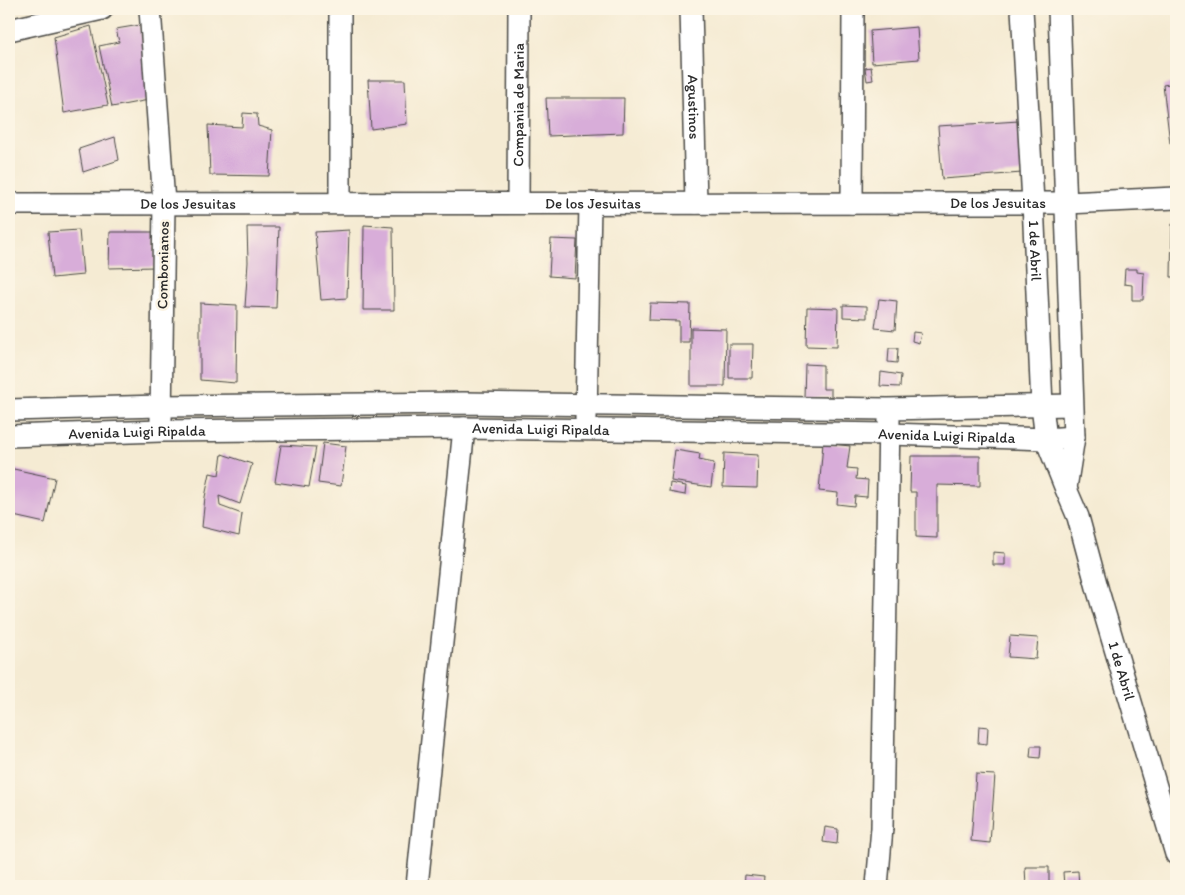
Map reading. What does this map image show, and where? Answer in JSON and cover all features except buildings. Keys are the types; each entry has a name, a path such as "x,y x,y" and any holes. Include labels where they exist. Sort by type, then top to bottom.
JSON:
{"street":[{"path":"9,30 102,9"},
{"name":"Combonianos","path":"150,9 164,203 161,432"},
{"path":"340,9 340,203"},
{"name":"Compania de Maria","path":"518,9 518,203"},
{"name":"Agustinos","path":"691,9 696,203"},
{"path":"852,203 853,9"},
{"name":"1 de Abril","path":"1022,9 1042,406 1046,438 1078,517 1176,854"},
{"path":"1058,9 1074,437 1066,489"},
{"name":"De los Jesuitas","path":"9,204 1066,202 1176,198"},
{"path":"585,430 590,203"},
{"name":"Avenida Luigi Ripalda","path":"9,410 160,406 462,403 888,410 1072,405"},
{"path":"877,886 882,828 888,410"},
{"path":"417,886 464,428"},
{"name":"Avenida Luigi Ripalda","path":"9,436 464,428 1074,437"}]}
